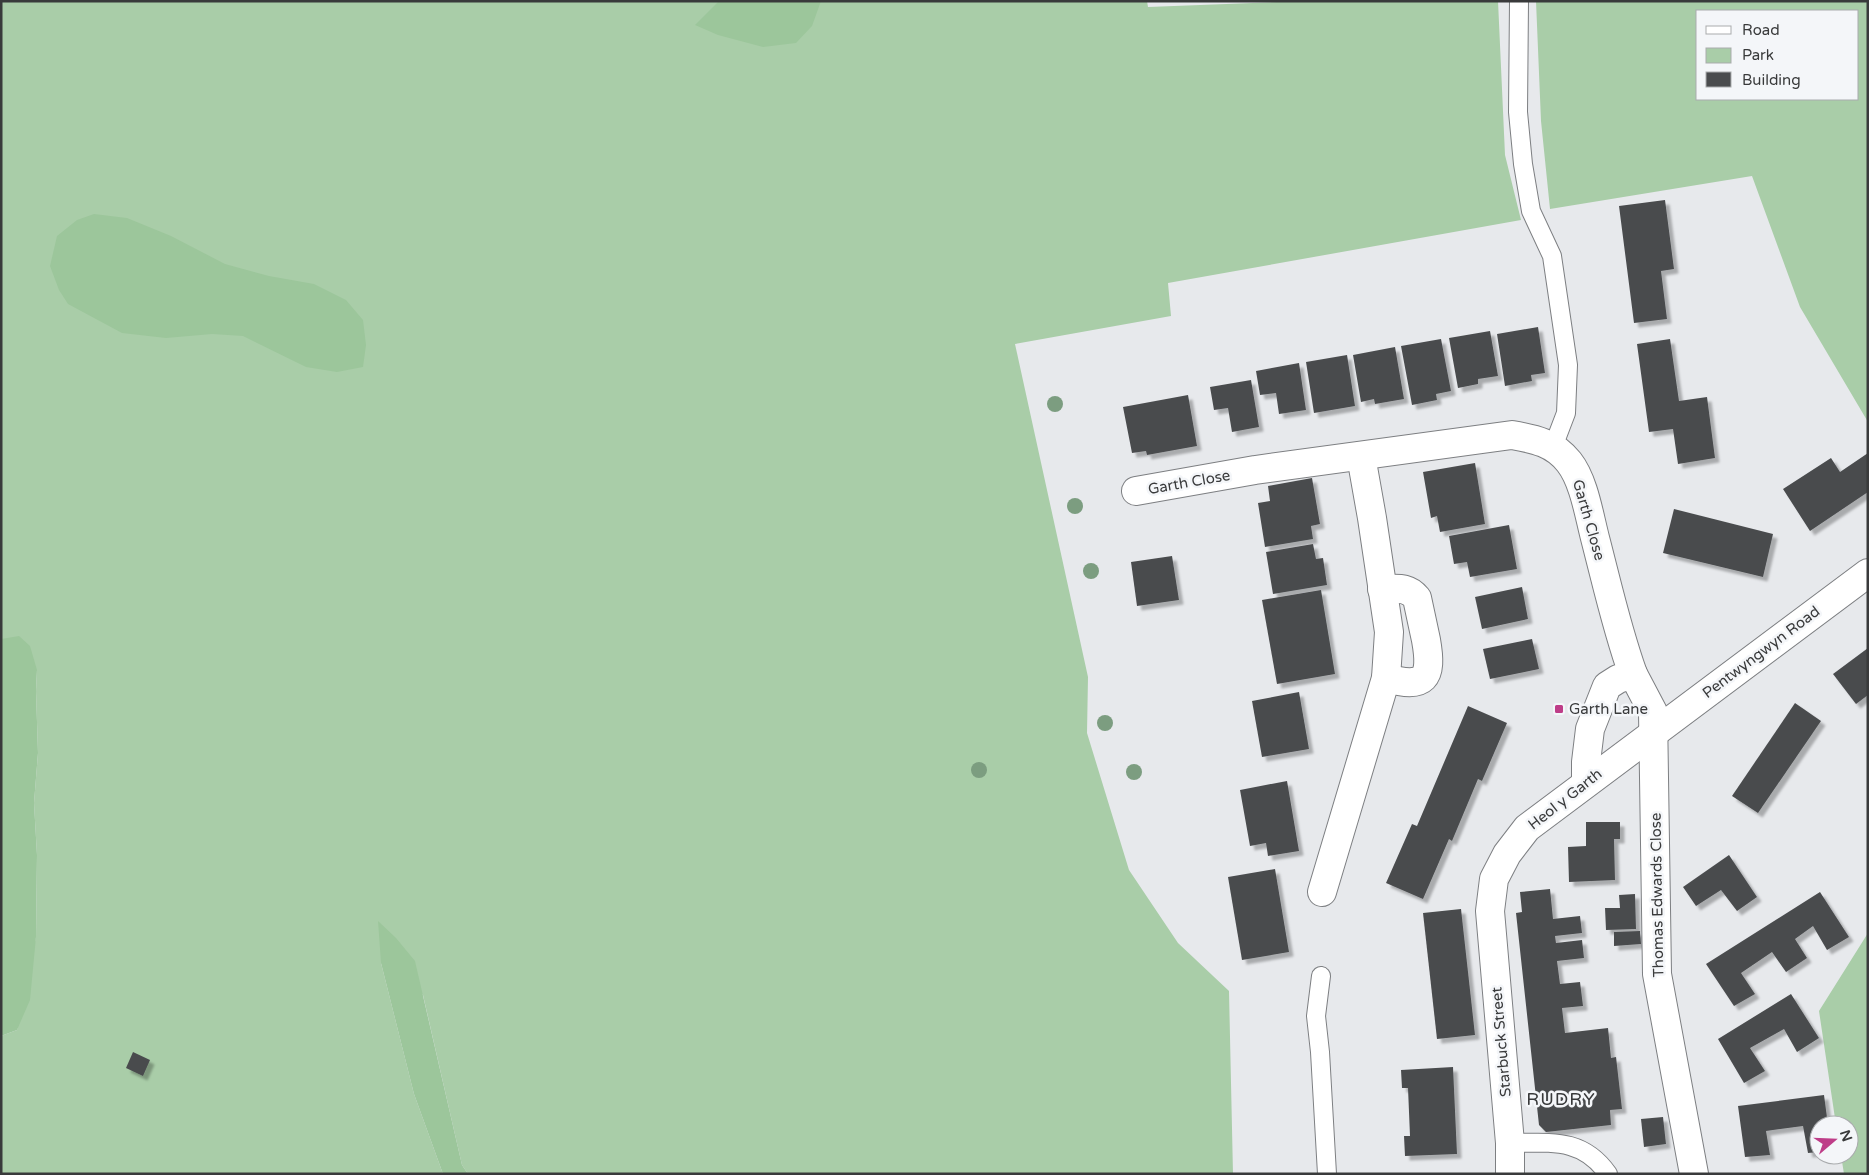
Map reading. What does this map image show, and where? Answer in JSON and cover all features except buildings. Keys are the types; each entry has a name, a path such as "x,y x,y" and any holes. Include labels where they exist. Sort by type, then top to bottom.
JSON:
{"street":[{"name":"Garth Close","path":"1136,491 1255,470 1512,435 1537,439 1553,447 1569,462 1584,495 1622,642 1633,674 1653,712 1653,732"},
{"path":"1322,892 1386,678 1389,632 1361,456"},
{"name":"Pentwyngwyn Road","path":"1653,732 1868,572"},
{"path":"1382,589 1405,589 1412,591 1417,598 1429,655 1429,668 1422,679 1416,682 1404,683 1386,678"},
{"path":"1586,782 1586,762 1590,729 1607,686 1618,679 1633,674"},
{"name":"Heol y Garth","path":"1490,910 1494,879 1507,854 1527,828 1653,732"},
{"name":"Thomas Edwards Close","path":"1653,732 1657,974 1694,1174"},
{"name":"Starbuck Street","path":"1490,910 1510,1144 1510,1174"}],"lane":[{"path":"1519,1 1518,112 1523,164 1531,211 1552,256 1568,365 1566,413 1553,447"},
{"path":"1321,976 1316,1016 1327,1174"},
{"path":"1510,1144 1562,1143 1588,1153 1601,1163 1608,1174"}],"green space":[{"path":"1,1 1147,1 1148,7 1306,1 1498,1 1505,155 1521,220 1168,283 1171,316 1015,344 1088,677 1087,733 1129,870 1178,943 1229,991 1233,1174 468,1174 462,1165 423,995 381,963 414,1094 443,1174 1,1174 1,1036 17,1030 36,937 37,855 34,803 38,753 37,670 1,711"},
{"path":"719,1 821,1 812,26 796,43 763,47 718,35 695,25"},
{"path":"1536,1 1868,1 1868,422 1800,307 1752,176 1550,209 1541,121"},
{"path":"94,214 127,218 171,236 225,264 269,276 314,284 346,300 363,320 366,345 363,367 337,372 306,367 243,336 212,334 166,338 122,333 68,304 59,290 50,266 57,236 77,220"},
{"path":"19,636 30,646 37,670 38,753 34,803 37,855 36,937 30,1000 17,1030 1,1036 1,639"},
{"path":"378,921 396,938 415,961 462,1165 468,1174 443,1174 414,1094 381,963"},
{"path":"1868,933 1868,1174 1844,1174 1843,1165 1859,1165 1859,1115 1835,1115 1819,1011"}],"place":[{"name":"Garth Lane","path":"1559,709"}],"district":[{"name":"RUDRY","path":"1561,1099"}]}
